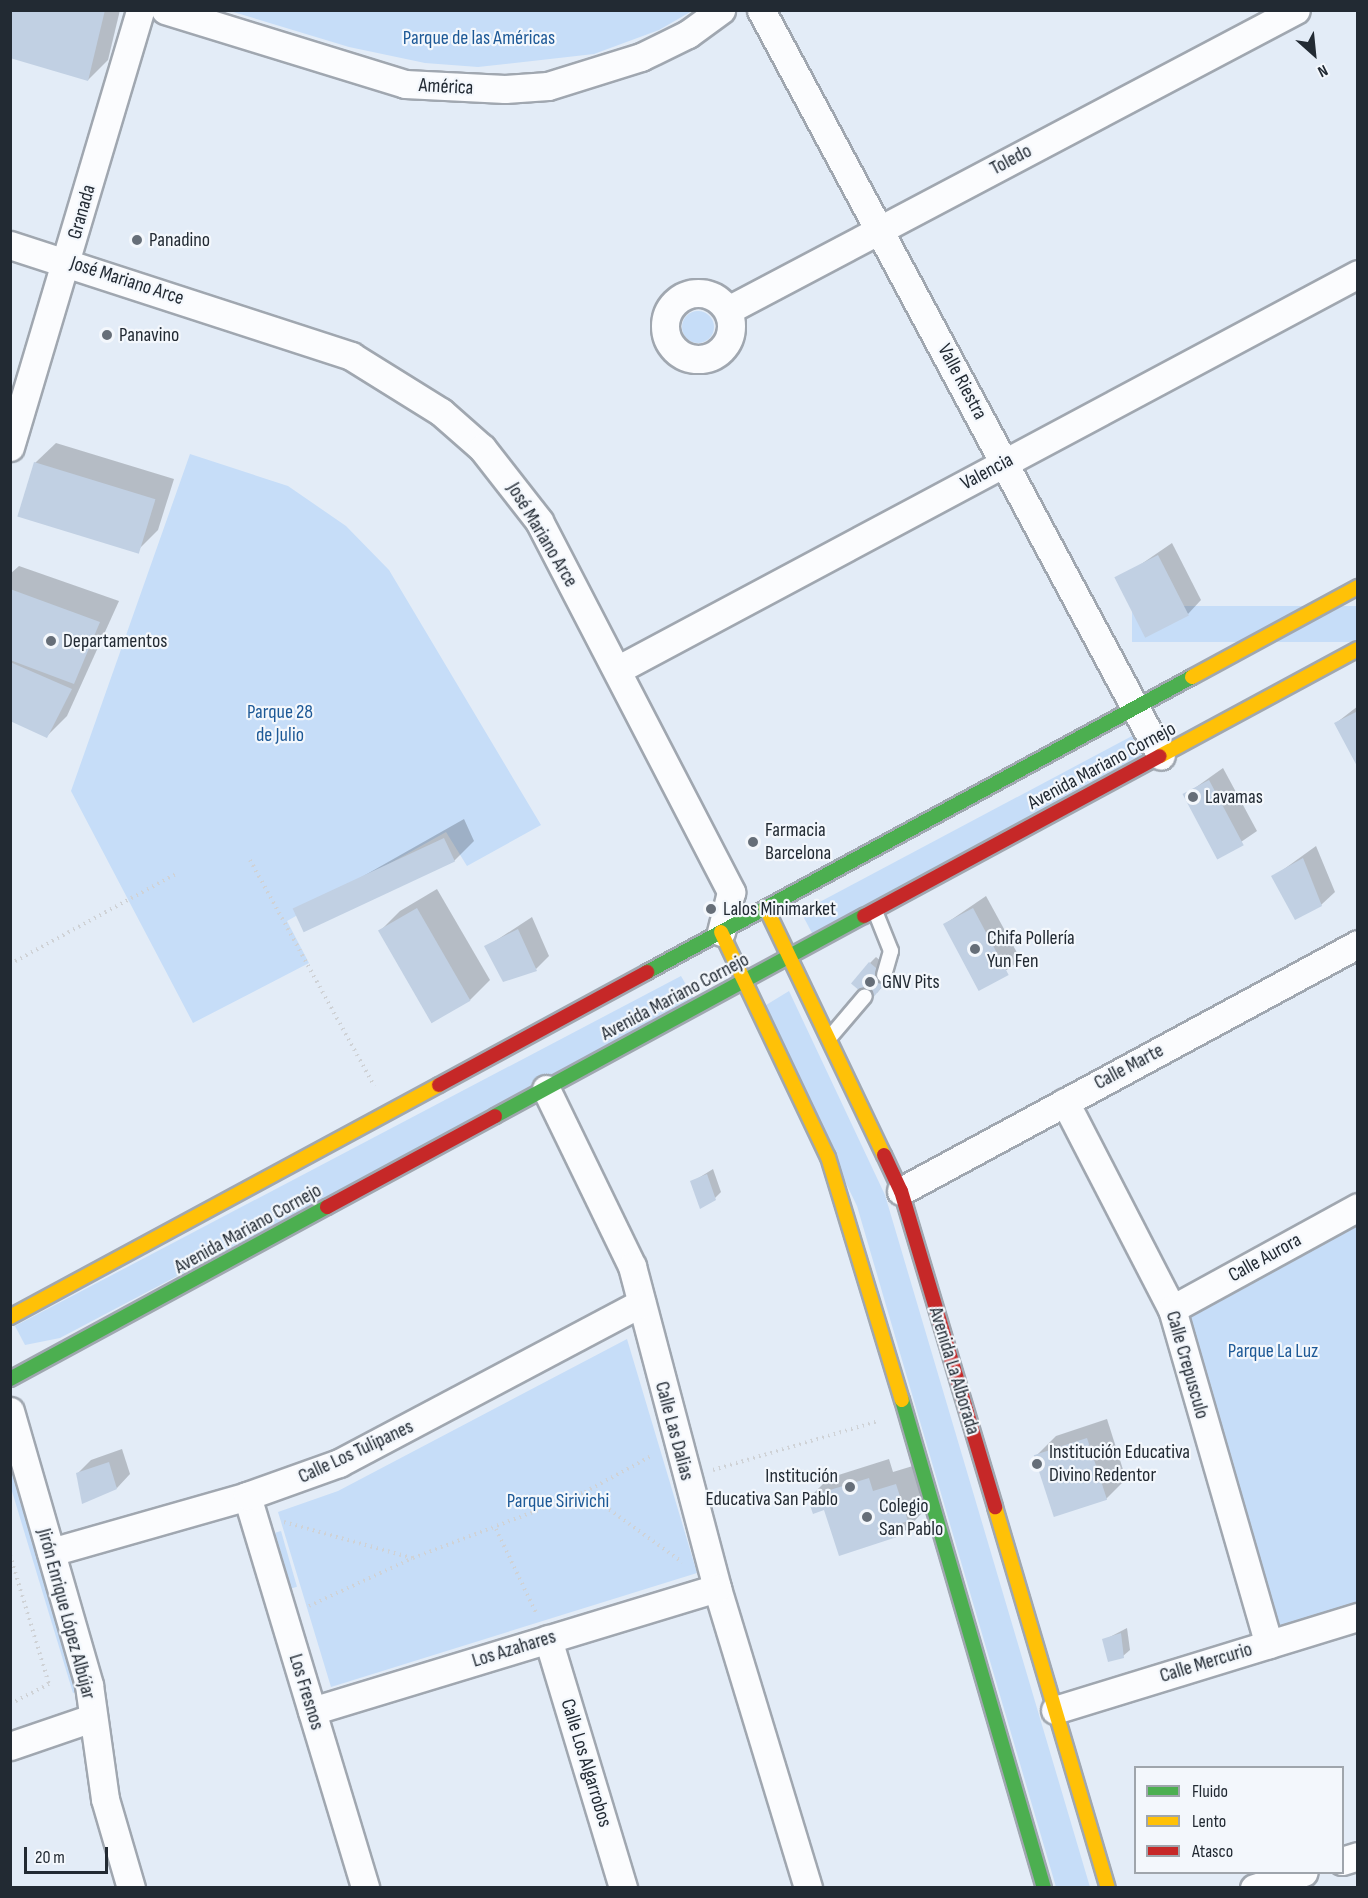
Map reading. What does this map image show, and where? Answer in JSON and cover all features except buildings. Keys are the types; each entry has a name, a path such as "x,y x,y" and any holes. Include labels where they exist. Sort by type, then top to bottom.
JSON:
{"main road":[{"name":"Avenida Mariano Cornejo","path":"10,1317 1358,588"},
{"name":"Avenida Mariano Cornejo","path":"10,1379 1358,650"},
{"name":"Avenida La Alborada","path":"766,908 831,1036 901,1191 1108,1887"},
{"path":"721,932 828,1157 1044,1887"}],"street":[{"name":"Granada","path":"10,447 68,261 140,10"},
{"name":"América","path":"165,10 405,84 505,89 548,86 641,57 688,34 721,10"},
{"name":"Valle Riestra","path":"761,10 880,228 1161,756"},
{"name":"Toledo","path":"728,310 1296,10"},
{"name":"José Mariano Arce","path":"10,245 68,261 351,356 441,412 514,485 617,669 731,892"},
{"name":"Valencia","path":"617,669 1358,274"},
{"path":"721,932 731,892 766,908"},
{"name":"Calle Marte","path":"901,1191 1358,944"},
{"name":"Calle Las Dalias","path":"546,1089 618,1228 641,1303 676,1442 717,1588 808,1887"},
{"name":"Calle Crepusculo","path":"1065,1102 1172,1310 1269,1644"},
{"name":"Calle Aurora","path":"1172,1310 1358,1207"},
{"name":"Calle Los Tulipanes","path":"51,1552 250,1505 339,1463 641,1303"},
{"name":"Jirón Enrique López Albújar","path":"10,1411 88,1685 105,1799 131,1887"},
{"name":"Los Fresnos","path":"250,1505 365,1887"},
{"name":"Los Azahares","path":"312,1711 717,1588"},
{"name":"Calle Mercurio","path":"1055,1710 1358,1617"},
{"name":"Calle Los Algarrobos","path":"548,1639 623,1887"},
{"path":"10,1746 92,1718"},
{"path":"1254,1887 1297,1874"}],"lane":[{"path":"875,910 891,951 884,975"},
{"path":"831,1036 865,996"}],"path":[{"path":"250,860 388,1112"},
{"path":"10,964 176,874"},
{"path":"686,1477 905,1413"},
{"path":"284,1618 413,1558 496,1529 585,1492 676,1442"},
{"path":"585,1492 717,1588"},
{"path":"250,1505 413,1558"},
{"path":"496,1529 548,1639"},
{"path":"10,1555 49,1684 10,1704"}],"green space":[{"name":"Parque de las Américas","path":"230,11 692,11 659,30 594,54 478,67 425,63 349,47"},
{"path":"698,311 709,316 714,327 709,338 698,343 687,338 682,327 687,316"},
{"name":"Parque 28 de Julio","path":"190,454 288,486 346,526 389,570 541,825 467,866 446,832 287,921 309,963 193,1023 71,791"},
{"path":"1132,606 1357,606 1357,642 1132,642"},
{"path":"1132,736 1145,760 814,936 801,912"},
{"path":"681,976 696,1002 60,1338 25,1345 15,1326"},
{"path":"789,991 885,1195 1090,1887 1056,1887 857,1206 761,1008"},
{"name":"Parque La Luz","path":"1357,1207 1357,1617 1269,1644 1172,1309"},
{"name":"Parque Sirivichi","path":"627,1339 697,1573 331,1687 278,1512 338,1491"},
{"path":"10,1460 80,1690 73,1693 11,1488"},
{"path":"281,1531 297,1587 291,1588 275,1533"}],"traffic: fast":[{"path":"647,972 1192,677"},
{"path":"495,1116 864,916"},
{"path":"10,1379 327,1207"},
{"path":"902,1400 1044,1888"}],"traffic: slow":[{"path":"1192,677 1358,587"},
{"path":"1160,756 1358,649"},
{"path":"766,908 884,1155"},
{"path":"721,932 828,1157 902,1400"},
{"path":"10,1317 439,1085"},
{"path":"995,1507 1108,1888"}],"traffic: jam":[{"path":"864,916 1160,756"},
{"path":"439,1085 647,972"},
{"path":"327,1207 495,1116"},
{"path":"884,1155 901,1191 995,1507"}],"place":[{"name":"Panadino","path":"137,240"},
{"name":"Panavino","path":"107,335"},
{"name":"Departamentos","path":"51,641"},
{"name":"Lavamas","path":"1193,797"},
{"name":"Farmacia Barcelona","path":"753,842"},
{"name":"Lalos Minimarket","path":"711,909"},
{"name":"Chifa Pollería Yun Fen","path":"975,949"},
{"name":"GNV Pits","path":"870,982"},
{"name":"Institución Educativa Divino Redentor","path":"1037,1464"},
{"name":"Institución Educativa San Pablo","path":"850,1487"},
{"name":"Colegio San Pablo","path":"867,1517"}]}
